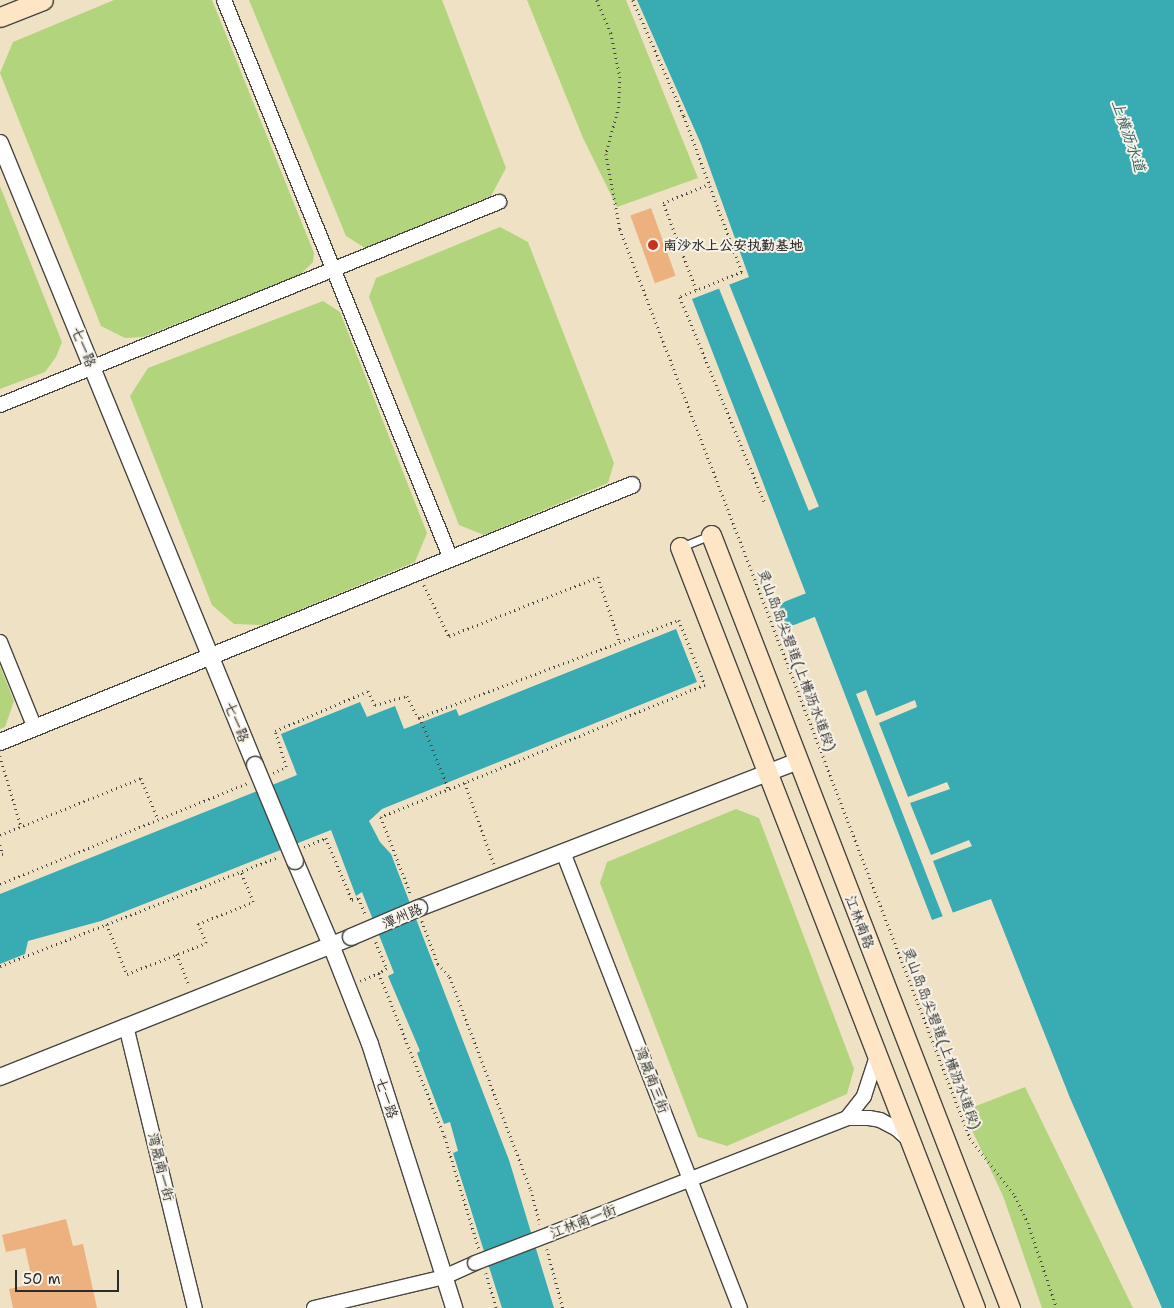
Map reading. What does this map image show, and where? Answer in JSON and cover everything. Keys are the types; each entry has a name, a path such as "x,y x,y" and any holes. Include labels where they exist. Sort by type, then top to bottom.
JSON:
{"main road":[{"path":"0,17 43,0"},
{"name":"江林南路","path":"711,535 1010,1308"},
{"path":"680,547 975,1308"}],"street":[{"path":"224,0 451,559"},
{"name":"七一路","path":"0,143 211,657 262,770 293,855 370,1044 454,1308"},
{"path":"0,405 499,202"},
{"path":"0,742 632,485"},
{"path":"0,642 35,728"},
{"name":"潭州路","path":"2,1075 499,877 798,761"},
{"name":"湾晟南三街","path":"563,852 740,1308"},
{"name":"湾晟南一街","path":"126,1026 195,1308"},
{"path":"848,1118 864,1096 877,1056"},
{"path":"848,1118 880,1120 897,1129 911,1143"},
{"name":"江林南一街","path":"314,1308 444,1277 545,1235 848,1118"}],"lane":[{"path":"680,547 711,535"}],"path":[{"name":"灵山岛岛尖碧道(上横沥水道段)","path":"596,0 611,33 620,77 619,107 606,154 620,229 970,1138 1015,1196 1028,1222 1057,1308"},
{"path":"633,0 684,116 742,272 680,297 764,501"},
{"path":"696,290 663,203 709,184"},
{"path":"418,572 449,636 598,577 620,642"},
{"path":"420,717 679,620 705,685 381,817 438,964 450,977 531,1190 545,1235 562,1308"},
{"path":"262,770 286,767 275,731 368,691 376,705 407,696 418,718 420,717 448,790"},
{"path":"0,754 21,826"},
{"path":"0,835 141,778 158,820"},
{"path":"0,884 250,782"},
{"path":"465,783 499,877"},
{"path":"0,966 241,872 293,855 326,838 352,900 359,898 370,925"},
{"path":"0,845 3,854 0,855"},
{"path":"107,924 127,974 206,943 198,924 253,902 241,872"},
{"path":"347,986 387,969 373,934"},
{"path":"176,954 194,999"},
{"path":"379,973 445,1137 480,1261 497,1308"}],"green space":[{"path":"114,0 212,0 314,253 313,262 301,274 143,337 125,338 101,326 0,73 13,42"},
{"path":"249,0 442,0 506,168 491,196 365,248 346,236"},
{"path":"527,0 626,0 698,178 617,207 583,138"},
{"path":"0,186 62,342 56,357 45,372 0,389"},
{"path":"500,227 528,242 614,463 608,483 484,535 459,525 369,297 376,278"},
{"path":"323,301 340,312 427,533 415,562 263,625 234,624 212,605 130,396 148,368"},
{"path":"0,666 14,701 5,727 0,729"},
{"path":"736,809 759,818 854,1069 847,1094 727,1146 698,1137 600,883 607,862"},
{"path":"1025,1087 1133,1308 1042,1308 1003,1196 963,1111"}],"water":[{"name":"上横沥水道","path":"637,0 1174,0 1174,1308 1162,1308 1070,1098 991,899 932,920 692,299 749,277 701,144"},
{"path":"676,629 697,682 382,809 369,821 380,842 391,854 509,1160 554,1308 502,1308 453,1153 458,1151 450,1122 444,1124 417,1053 420,1051 388,976 394,973 362,892 356,896 331,830 101,921 28,941 25,954 0,964 0,894 297,775 281,734 360,702 367,717 395,706 404,729 456,709 459,716"}],"pier":[{"path":"729,284 819,507 809,511 719,288"},
{"path":"866,690 876,716 915,700 917,707 879,723 908,797 947,782 950,789 910,803 931,855 969,840 972,846 933,861 953,913 943,917 856,694"}],"building":[{"name":"南沙水上公安执勤基地","path":"651,208 676,276 655,283 630,216"},
{"path":"66,1219 73,1246 83,1244 97,1308 13,1308 9,1289 33,1284 25,1248 6,1252 2,1235"}],"waterway":[{"path":"791,612 842,592"}],"place":[{"name":"南沙水上公安执勤基地","path":"653,245"}]}
